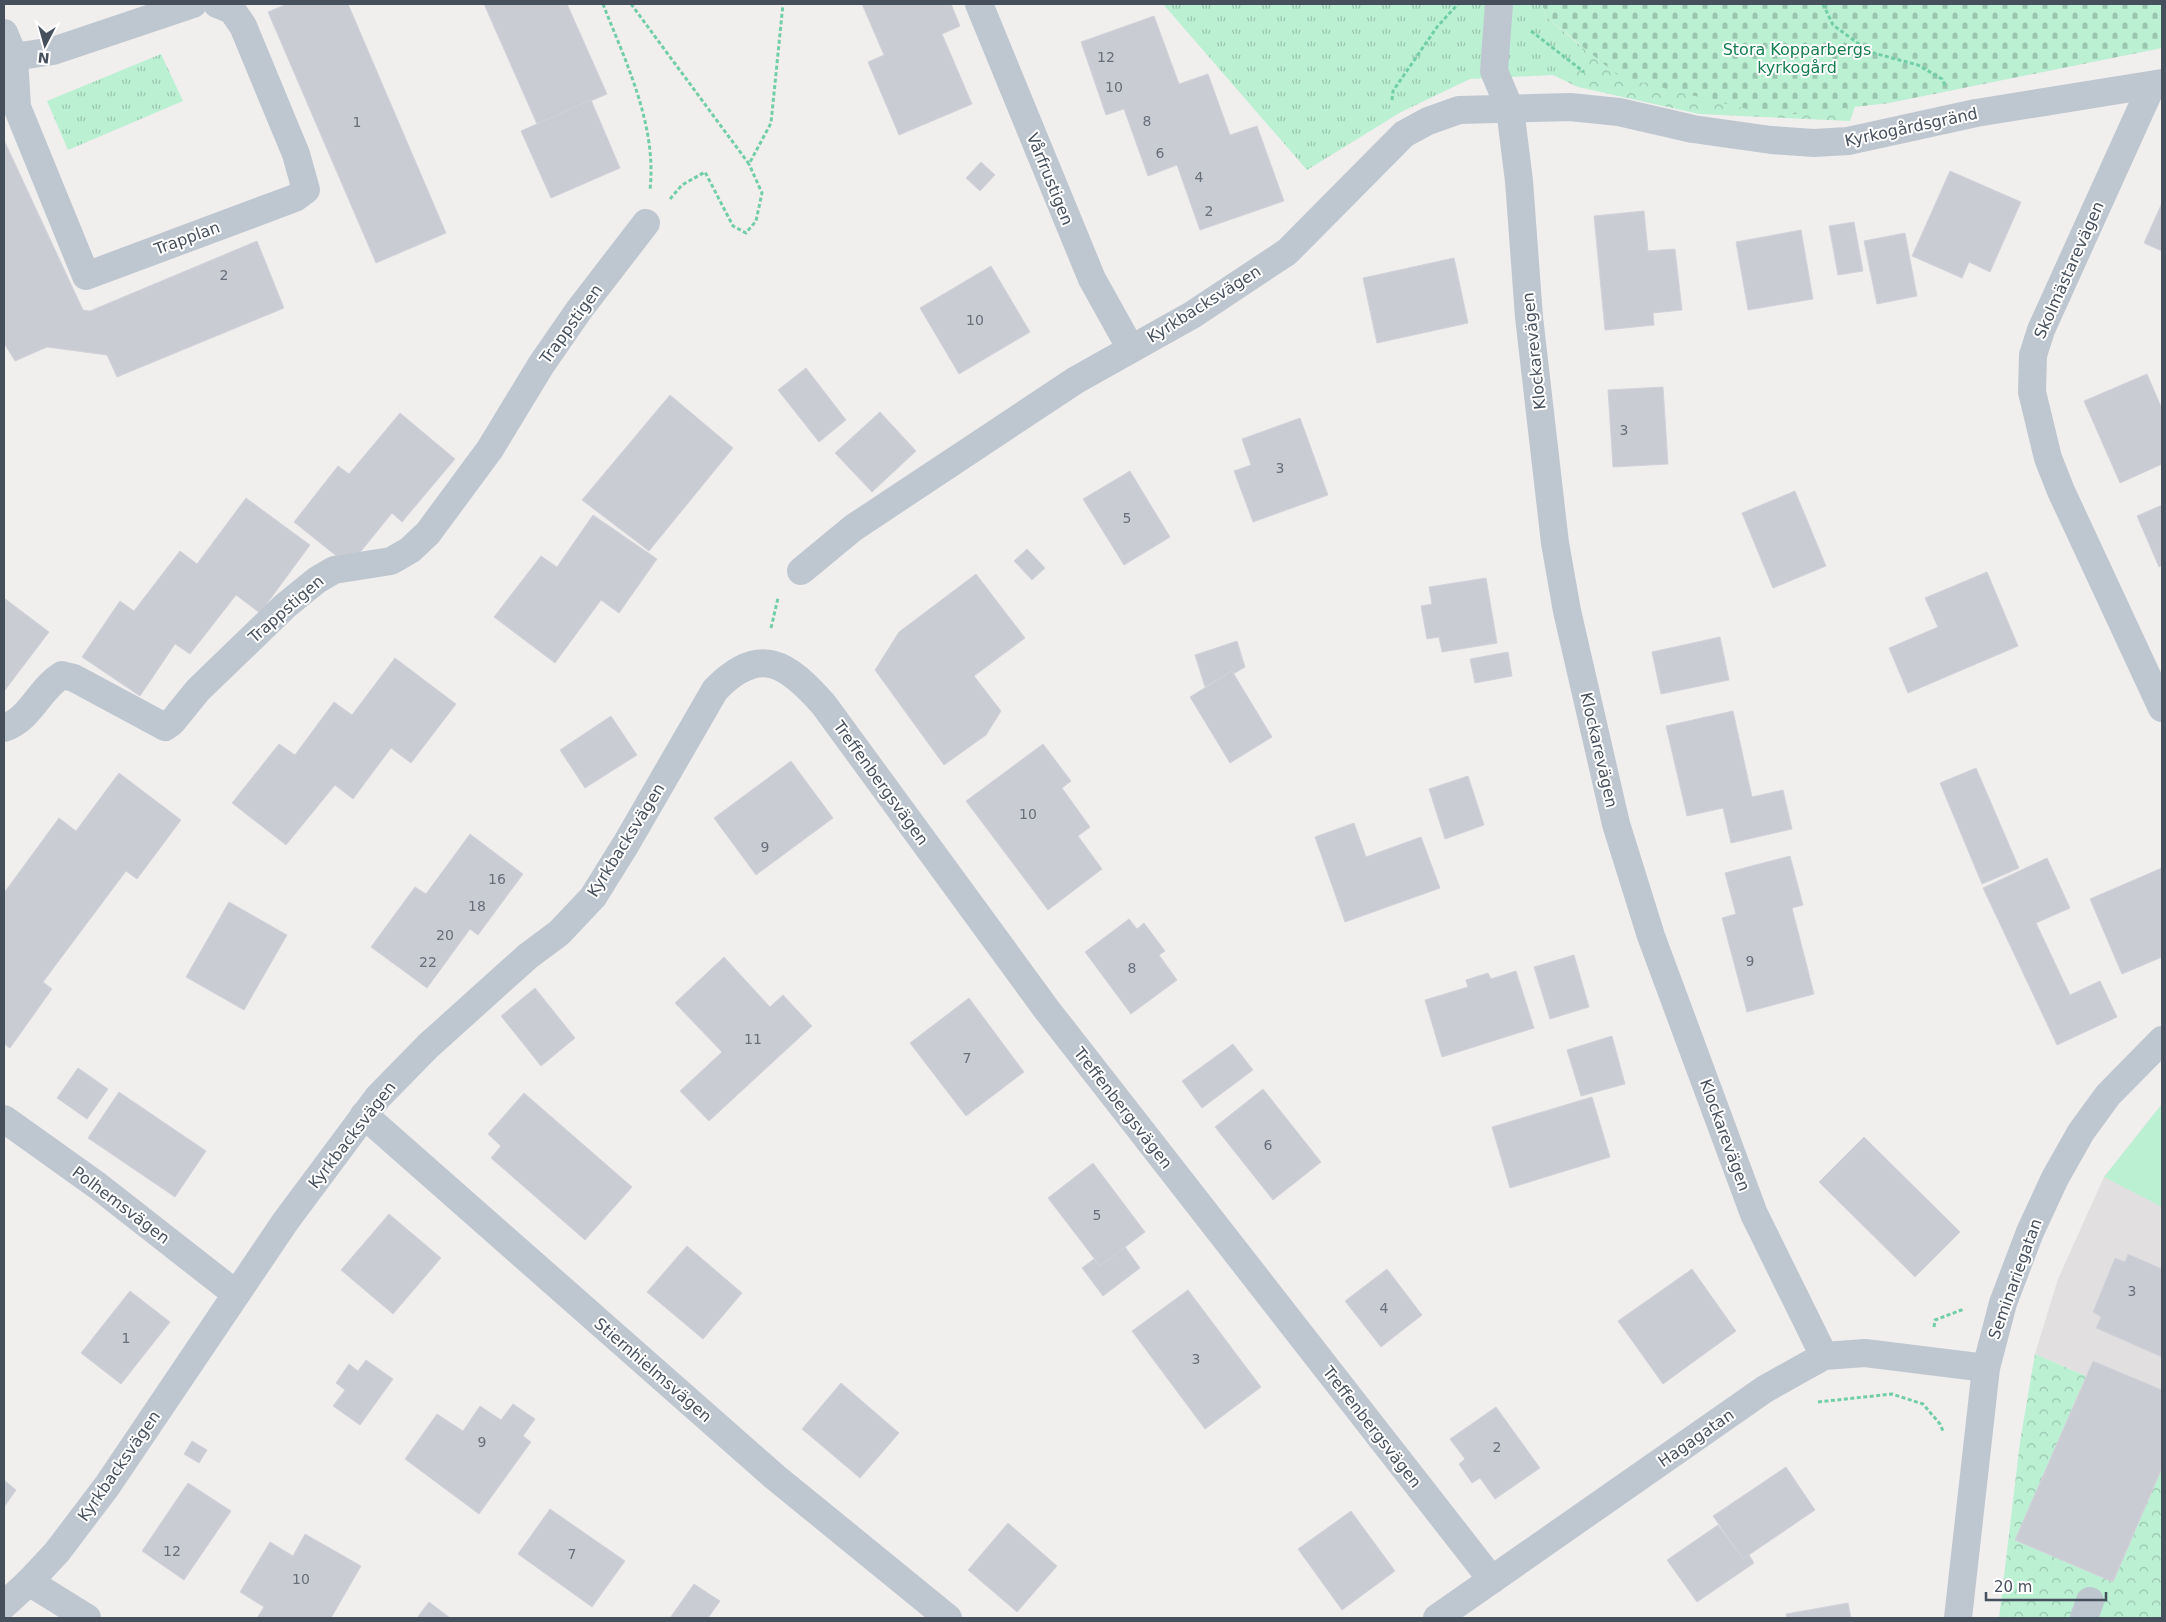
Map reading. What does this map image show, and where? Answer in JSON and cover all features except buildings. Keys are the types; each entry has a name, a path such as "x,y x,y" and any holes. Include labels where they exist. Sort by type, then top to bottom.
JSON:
{"street":[{"name":"Trapplan","path":"193,4 53,51 9,45 17,107 86,276 295,198 306,190 296,154 243,26 232,10 217,4"},
{"name":"Vårfrustigen","path":"978,4 1092,279 1131,350"},
{"path":"1499,5 1494,70 1510,109"},
{"name":"Kyrkogårdsgränd","path":"1510,109 1570,107 1618,112 1693,129 1771,140 1814,143 1848,141 1964,116 2157,84"},
{"name":"Skolmästarevägen","path":"2157,84 2040,330 2031,374 2037,419 2060,491 2162,708"},
{"name":"Kyrkbacksvägen","path":"801,571 854,528 1076,380 1192,315 1287,252 1404,134 1428,121 1459,110 1510,109"},
{"name":"Klockarevägen","path":"1510,109 1520,181 1529,317 1555,543 1567,611 1616,824 1651,936 1754,1214 1824,1356"},
{"name":"Trappstigen","path":"4,728 20,720 54,680 62,675 74,678 166,726 205,683 286,606 317,580 334,570 390,561 410,550 428,533 490,449 541,365 579,310 646,223"},
{"name":"Kyrkbacksvägen","path":"4,1605 57,1552 107,1486 284,1222 364,1115 428,1046 528,956 559,933 593,897 715,690 728,676 752,666"},
{"name":"Treffenbergsvägen","path":"752,666 783,666 803,681 824,705 1053,1018 1492,1580"},
{"name":"Seminariegatan","path":"1958,1618 1986,1368 2003,1303 2030,1232 2055,1178 2081,1132 2108,1095 2162,1040"},
{"name":"Stiernhielmsvägen","path":"364,1115 775,1477 948,1618"},
{"name":"Polhemsvägen","path":"4,1119 98,1186 236,1294"},
{"name":"Hagagatan","path":"1437,1618 1765,1389 1824,1356 1865,1353 1986,1368"},
{"path":"29,1582 86,1618"}],"path":[{"path":"603,4 643,105 651,176 646,223"},
{"path":"631,4 749,164 762,193 756,221 746,233 733,226 705,172 682,185 646,223"},
{"path":"749,164 771,123 783,4"},
{"path":"1384,155 1393,91 1437,28 1458,4"},
{"path":"1823,4 1833,26 1870,52 1918,65 1942,79 1964,116"},
{"path":"1499,5 1589,76 1618,112"},
{"path":"752,666 779,596 801,571"},
{"path":"1814,1403 1839,1398 1892,1394 1923,1404 1940,1424 1946,1439"}],"shaded area":[{"path":"2162,1104 2162,1269 2129,1254 2125,1262 2115,1258 2093,1312 2101,1317 2097,1328 2162,1357 2162,1390 2093,1361 2086,1376 2035,1354 2058,1279 2104,1177"}],"green space":[{"path":"1163,4 1542,4 1546,17 1583,48 1574,74 1470,79 1401,112 1307,170"},
{"name":"Stora Kopparbergs kyrkogård","path":"1542,4 2162,4 2162,48 1889,103 1794,114 1751,110 1620,77 1546,17"},
{"path":"1738,4 1843,4 1869,66 1850,121 1699,114 1578,87 1534,66 1599,36"},
{"path":"161,54 183,101 68,150 47,101"},
{"path":"2162,1104 2162,1207 2104,1177"},
{"path":"2035,1354 2086,1376 2016,1540 2113,1582 2162,1468 2162,1618 1999,1618 2020,1442"}]}
